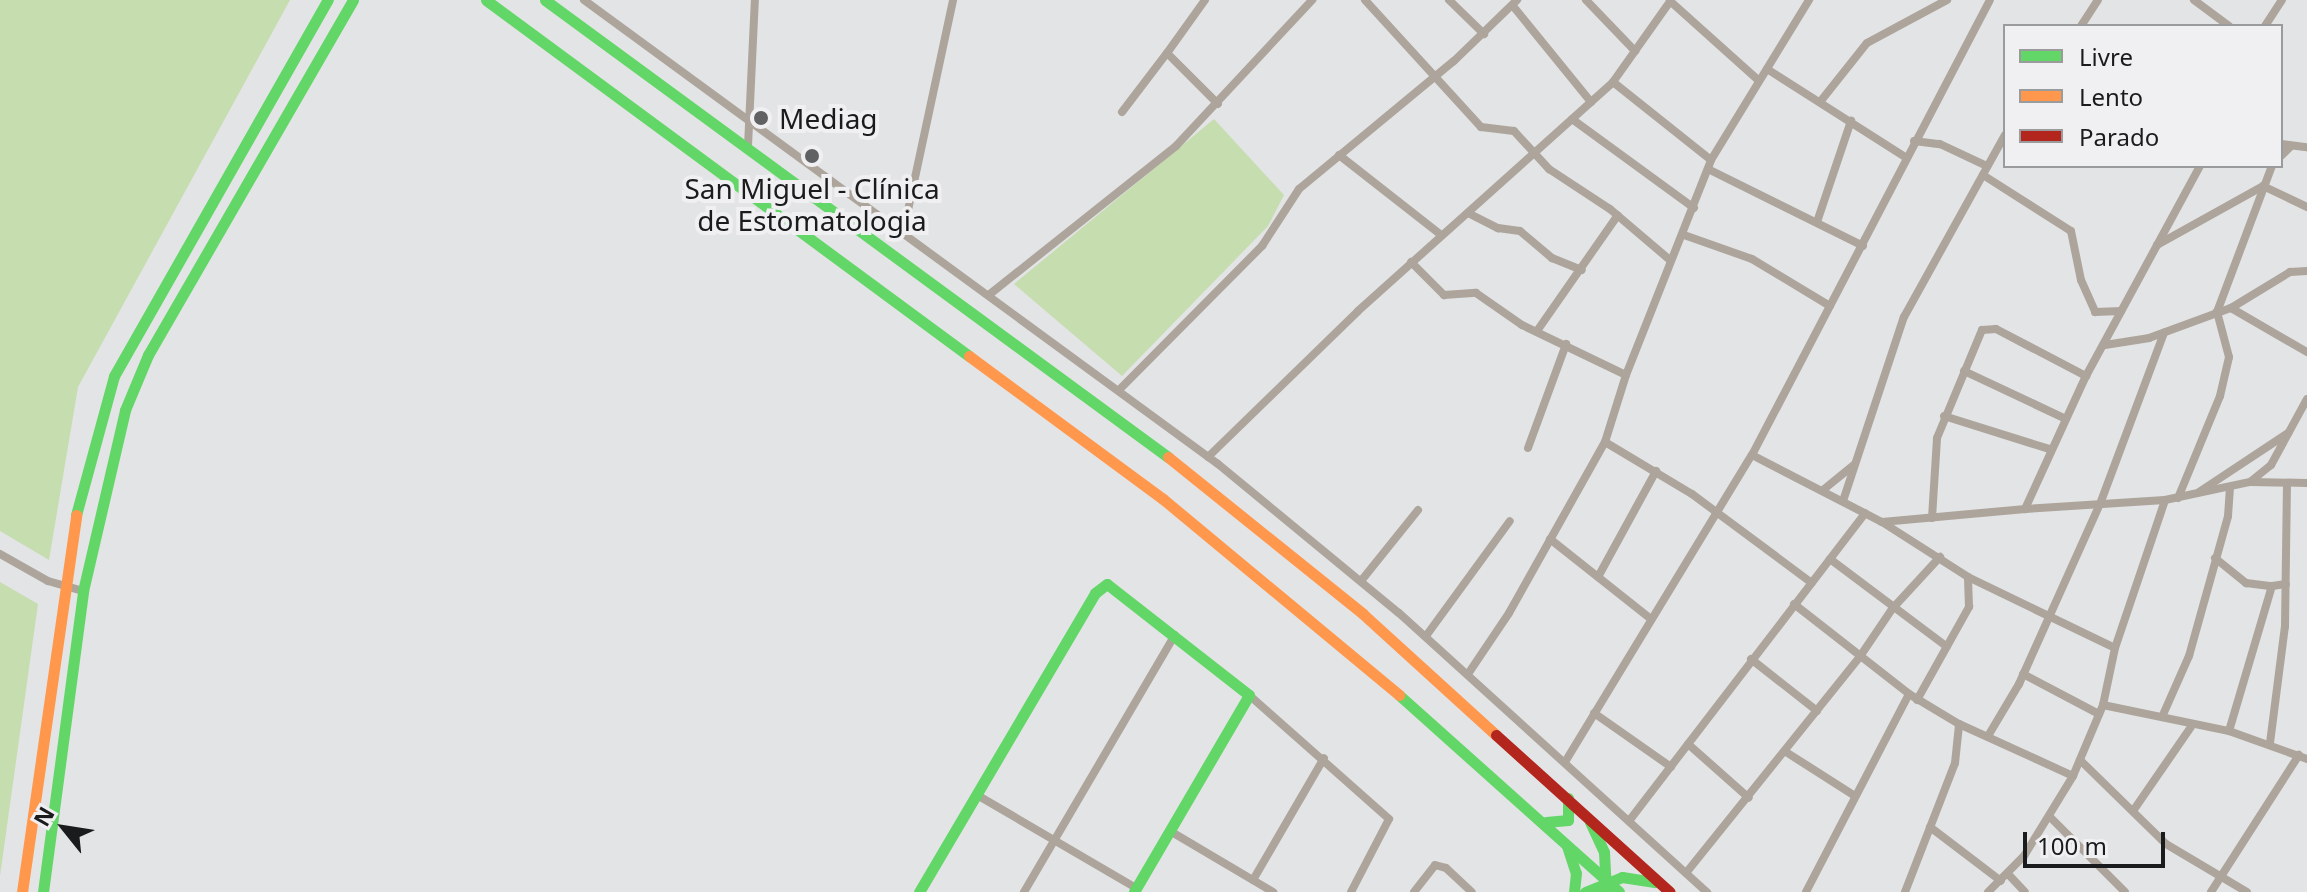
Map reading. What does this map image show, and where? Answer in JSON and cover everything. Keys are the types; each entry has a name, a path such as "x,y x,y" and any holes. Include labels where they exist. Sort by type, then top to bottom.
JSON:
{"street":[{"path":"22,892 63,587 85,469 114,376 328,0"},
{"path":"43,892 83,591 105,477 135,382 353,0"},
{"path":"486,0 1163,499 1543,821 1606,886 1619,892"},
{"path":"545,0 748,146 1193,476 1363,614 1666,889"},
{"path":"584,0 751,125 904,229 1208,457 1426,636 1707,892"},
{"path":"748,146 755,0"},
{"path":"904,229 953,0"},
{"path":"1122,112 1205,0"},
{"path":"990,294 1176,146 1312,0"},
{"path":"1365,0 1481,127 1514,131 1531,153 1618,215 1670,260"},
{"path":"1449,0 1484,34"},
{"path":"1586,0 1635,51"},
{"path":"1208,457 1411,262 1613,82 1670,0 1758,80"},
{"path":"1468,674 1605,442 1626,375 1710,164 1809,0"},
{"path":"1820,102 1867,43 1947,0"},
{"path":"1565,762 1752,455 1863,246 1905,157 1990,0"},
{"path":"2082,24 2098,0"},
{"path":"2194,0 2226,24"},
{"path":"2266,24 2280,4 2268,0"},
{"path":"1120,389 1262,246 1299,189 1484,34 1515,3 1591,102"},
{"path":"1167,53 1218,104"},
{"path":"1767,69 1905,157"},
{"path":"1613,82 1710,164 1863,246"},
{"path":"1572,119 1694,208"},
{"path":"1817,222 1819,205 1851,121"},
{"path":"1843,501 1904,317 2003,139"},
{"path":"1914,141 1940,144 1985,171 2071,231 2081,280 2095,312 2121,311"},
{"path":"2283,144 2307,147"},
{"path":"2283,154 2291,146"},
{"path":"1339,155 1441,235"},
{"path":"2025,509 2064,418 2198,168"},
{"path":"2178,498 2220,396 2229,357 2217,312 2271,168"},
{"path":"2263,186 2307,207"},
{"path":"2153,248 2263,186"},
{"path":"1468,213 1498,228 1520,231 1552,258 1582,270"},
{"path":"1537,331 1618,215"},
{"path":"1684,235 1752,259 1830,306"},
{"path":"1411,262 1444,295 1476,293 1537,331 1626,375"},
{"path":"2104,345 2164,333 2231,308 2290,272 2307,271"},
{"path":"2231,308 2307,352"},
{"path":"1932,518 1944,416 1978,335 1988,329 2086,376"},
{"path":"1988,736 2023,674 2100,504 2164,333"},
{"path":"1528,448 1566,344"},
{"path":"1964,371 2064,418"},
{"path":"2250,482 2271,465 2307,399"},
{"path":"1944,416 2049,449"},
{"path":"2194,496 2292,430"},
{"path":"1605,442 1656,471 1812,583"},
{"path":"1752,455 1882,522 1968,577 2115,648"},
{"path":"1823,490 1855,464"},
{"path":"1598,577 1656,471"},
{"path":"1882,522 2165,500 2250,482 2307,483"},
{"path":"2270,743 2286,584 2287,484"},
{"path":"2162,717 2186,666 2230,488"},
{"path":"1988,892 2005,878 2050,817 2073,776 2101,709 2115,648 2165,500"},
{"path":"1361,581 1418,510"},
{"path":"1629,821 1865,513"},
{"path":"1426,636 1510,521"},
{"path":"1550,539 1651,619"},
{"path":"0,554 63,587 83,591"},
{"path":"1686,873 1786,752 1861,655 1892,609 1940,557"},
{"path":"2215,558 2246,583 2286,584"},
{"path":"1830,559 1892,609 1947,647"},
{"path":"1917,700 1969,607 1968,577"},
{"path":"2229,731 2272,586"},
{"path":"919,892 1100,587 1117,588 1324,758 1389,819 1351,892"},
{"path":"1794,604 1917,700 1959,724 2073,776"},
{"path":"1024,892 1175,635"},
{"path":"1751,659 1817,711"},
{"path":"2023,674 2101,709 2162,717 2191,727 2229,731 2303,757 2211,892"},
{"path":"1806,892 1909,694"},
{"path":"977,795 1135,890 1249,695"},
{"path":"1594,713 1671,767"},
{"path":"1905,892 1955,763 1959,724"},
{"path":"2133,811 2191,727"},
{"path":"1688,744 1749,798"},
{"path":"1786,752 1855,796"},
{"path":"1253,880 1324,758"},
{"path":"2080,760 2166,844 2247,892"},
{"path":"1543,821 1558,825 1568,820 1572,805 1566,795"},
{"path":"1566,795 1598,836 1606,886"},
{"path":"2050,817 2125,892"},
{"path":"1930,827 2025,892"},
{"path":"1170,831 1273,892"},
{"path":"1559,836 1574,863 1574,892"},
{"path":"1414,892 1435,865 1472,892"},
{"path":"1585,892 1635,877 1666,889"}],"green space":[{"path":"0,0 290,0 78,387 49,560 0,531"},
{"path":"1214,119 1284,195 1268,226 1122,376 1014,284"},
{"path":"0,582 38,604 0,876"}],"traffic: fast":[{"path":"76,515 114,376 328,0"},
{"path":"43,892 83,591 125,410 148,355 353,0"},
{"path":"486,0 969,356"},
{"path":"545,0 1168,457"},
{"path":"919,892 1095,593 1107,584 1249,695 1134,892"},
{"path":"1399,695 1619,892"},
{"path":"1546,822 1568,820 1568,798"},
{"path":"1590,822 1604,852 1606,892"},
{"path":"1567,846 1576,873 1574,892"},
{"path":"1585,892 1622,877 1655,882"}],"traffic: slow":[{"path":"969,356 1163,499 1399,695"},
{"path":"1168,457 1363,614 1496,735"},
{"path":"22,892 76,515"}],"traffic: jam":[{"path":"1496,735 1670,892"}],"place":[{"name":"Mediag","path":"761,118"},
{"name":"San Miguel - Clínica de Estomatologia","path":"812,156"}]}
